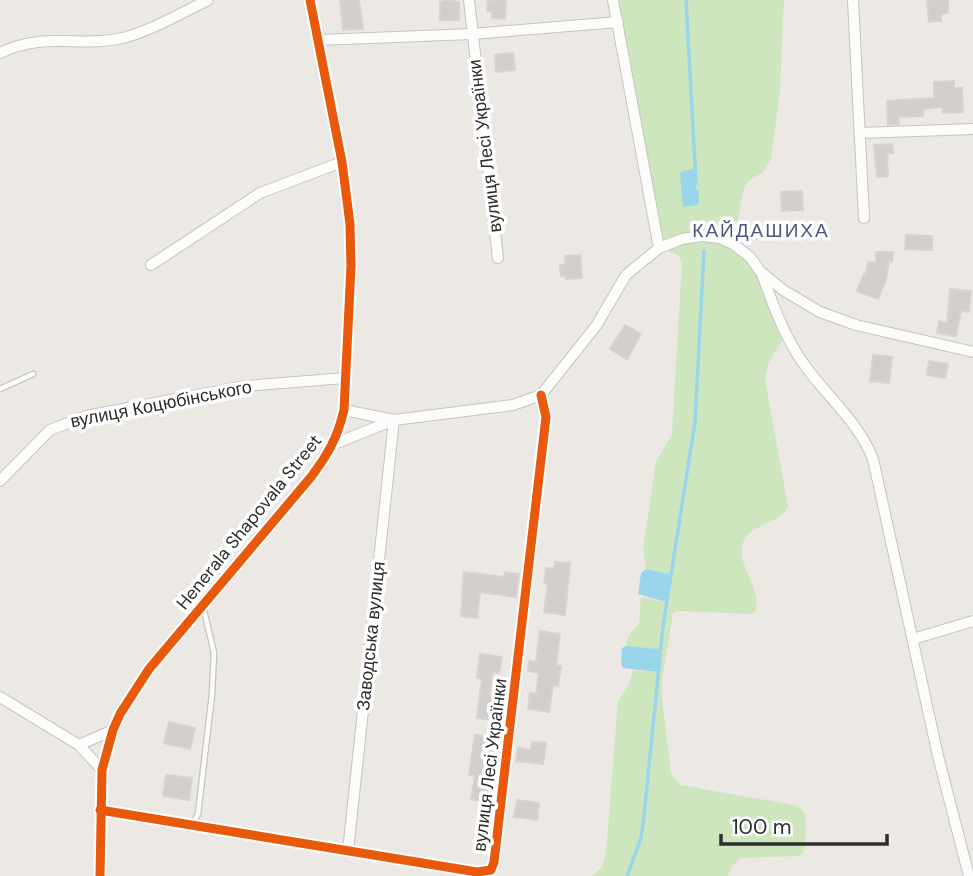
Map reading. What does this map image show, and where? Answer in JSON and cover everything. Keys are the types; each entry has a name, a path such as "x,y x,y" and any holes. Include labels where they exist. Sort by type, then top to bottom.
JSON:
{"street":[{"path":"0,53 16,45 43,40 98,41 123,38 154,27 208,0"},
{"name":"Henerala Shapovala Street","path":"100,876 102,770 113,730 129,698 149,669 311,477 334,443 344,410 351,255 342,162 310,0"},
{"name":"вулиця Лесі Українки","path":"468,0 498,258"},
{"path":"613,0 659,248"},
{"path":"853,0 864,218"},
{"name":"вулиця Лесі Українки","path":"319,40 472,34 618,22"},
{"path":"860,133 973,130"},
{"path":"151,265 260,193 342,162"},
{"path":"334,443 394,421 513,405 541,395 596,326 626,275 659,248 682,239 702,236 719,238 733,244 750,257 760,271 782,327 799,356 869,447 938,756 969,876"},
{"path":"760,271 797,300 835,318 973,352"},
{"name":"вулиця Коцюбінського","path":"0,481 50,430 76,419 246,386 345,378"},
{"name":"вулиця Лесі Українки","path":"100,810 477,872 491,870 546,417 541,395"},
{"path":"344,410 394,421"},
{"name":"Заводська вулиця","path":"348,851 394,421"},
{"path":"913,639 973,621"},
{"path":"0,697 79,745 102,770"},
{"path":"79,745 113,730"}],"lane":[{"path":"0,389 33,374"},
{"path":"191,825 198,814 212,694 214,653 203,605"}],"green space":[{"path":"613,0 784,0 780,90 771,159 763,172 749,181 744,188 733,244 750,257 786,334 769,362 765,380 788,506 780,516 752,531 743,543 743,560 756,595 755,612 673,613 662,680 671,773 680,785 791,804 804,813 806,833 803,853 798,856 741,858 732,866 728,876 592,876 602,867 606,852 618,701 629,684 633,670 658,672 660,649 626,646 628,637 639,623 641,597 666,602 671,574 646,569 643,548 656,462 672,434 682,262 678,255 659,248"}],"water":[{"path":"695,169 697,205 683,207 680,173"},
{"path":"646,569 671,574 666,602 638,594 641,573"},
{"path":"626,646 661,649 658,672 623,668 622,648"}],"building":[{"path":"340,0 359,0 363,29 343,30"},
{"path":"488,0 506,0 505,19 492,18 492,11 487,11"},
{"path":"927,0 948,0 948,13 941,14 941,21 929,22"},
{"path":"440,2 459,2 459,20 440,20"},
{"path":"513,53 515,70 496,72 495,55"},
{"path":"954,81 954,88 962,88 963,112 943,113 942,107 923,109 923,116 898,117 899,124 888,125 887,101 934,98 934,82"},
{"path":"892,144 893,153 888,153 887,158 888,176 877,177 874,145"},
{"path":"802,191 803,210 782,211 781,192"},
{"path":"906,235 932,236 932,250 905,249"},
{"path":"876,252 893,252 878,299 857,291 864,274 866,275 868,262 876,263"},
{"path":"580,255 582,278 566,279 566,275 561,276 560,265 566,264 565,256"},
{"path":"950,289 971,291 969,312 961,311 956,336 937,333 939,321 947,323"},
{"path":"625,325 641,334 627,359 610,349"},
{"path":"873,355 892,357 889,383 870,381"},
{"path":"929,361 948,364 945,378 927,375"},
{"path":"555,562 570,563 565,615 544,612 548,584 544,583 546,568 554,569"},
{"path":"464,572 504,577 505,572 519,574 516,597 480,592 477,618 461,616"},
{"path":"540,631 560,634 556,665 561,666 558,686 553,685 549,712 528,709 530,693 536,694 539,673 528,671 529,661 536,662"},
{"path":"480,654 502,657 499,673 493,672 489,696 499,697 496,720 477,718 482,679 477,678"},
{"path":"169,722 195,728 190,749 164,743"},
{"path":"475,735 493,738 488,763 496,764 489,801 471,799 475,776 469,775"},
{"path":"532,742 546,743 543,764 516,761 518,748 531,750"},
{"path":"166,775 192,778 189,800 163,796"},
{"path":"517,800 539,803 537,820 514,817"}],"waterway":[{"path":"686,0 696,183"},
{"path":"697,191 697,203"},
{"path":"627,876 641,838 663,626 695,422 704,251"}],"cycle path":[{"path":"100,876 102,770 120,714 149,669 311,477 331,446 344,410 351,266 350,224 342,162 310,0"},
{"path":"100,810 477,872 491,870 546,417 541,395"}],"district":[{"name":"КАЙДАШИХА","path":"761,230"}]}
